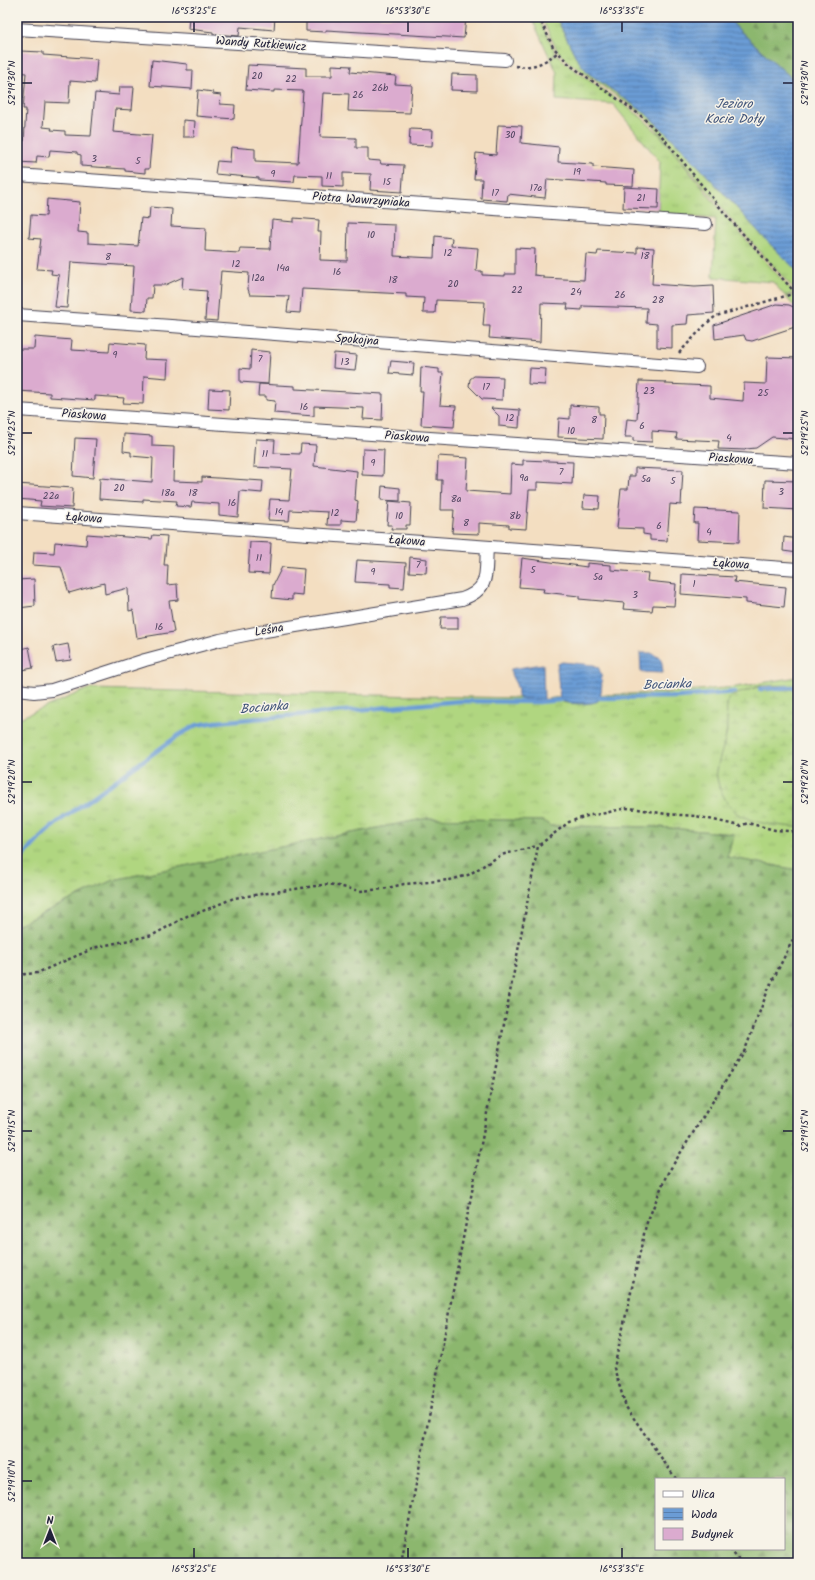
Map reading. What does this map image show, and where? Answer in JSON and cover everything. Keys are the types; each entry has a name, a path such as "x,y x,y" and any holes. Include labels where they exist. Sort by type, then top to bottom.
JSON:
{"street":[{"name":"Wandy Rutkiewicz","path":"17,29 508,63"},
{"name":"Piotra Wawrzyniaka","path":"17,175 706,224"},
{"name":"Spokojna","path":"17,315 698,367"},
{"name":"Piaskowa","path":"17,410 798,463"},
{"name":"Łąkowa","path":"17,513 798,569"},
{"name":"Leśna","path":"17,690 34,692 52,690 145,660 220,640 265,631 462,599 472,596 480,590 484,584 487,547"}],"path":[{"path":"539,17 557,53 570,65 628,105 661,135 727,216 797,294 716,316 679,351 678,365"},
{"path":"508,63 535,66 545,62 557,53"},
{"path":"17,975 37,973 96,947 153,935 187,916 234,898 329,884 360,891 383,889 404,884 450,880 468,875 501,855 538,846 569,822 590,815 626,808 666,814 696,816 740,826 748,823 775,830 798,832"},
{"path":"401,1563 538,846"},
{"path":"675,1478 626,1407 614,1368 646,1225 666,1176 745,1050 768,990 798,929"},
{"path":"731,1550 741,1563"}],"green space":[{"path":"531,17 538,17 556,53 550,58"},
{"path":"541,17 556,17 577,59 609,88 645,113 681,147 768,242 798,272 798,294 728,216 653,125 642,114 571,64 558,52"},
{"path":"727,17 798,17 798,84 739,30"},
{"path":"557,54 569,66 640,116 660,135 726,217 794,293 785,296 773,282 713,277 716,219 658,214 660,162 613,104 556,100 557,73 551,59"},
{"path":"796,295 798,297 798,311 786,297"},
{"path":"798,677 798,685 760,686 741,693 728,721 724,748 741,816 771,824 798,827 798,870 727,857 734,834 659,827 550,826 544,821 428,818 113,880 17,925 17,719 88,689 519,698 528,700 544,700 559,697 563,702 567,703 600,698 601,695 659,693 736,687"},
{"path":"760,686 761,690 798,689 798,827 761,823 741,816 732,809 722,794 718,783 717,768 726,736 727,706 729,697"},
{"path":"428,818 544,821 550,826 659,827 734,834 727,857 798,870 798,1563 17,1563 17,925 113,880"}],"water":[{"name":"Jezioro Kocie Doły","path":"556,17 727,17 739,30 798,84 798,272 768,242 681,147 645,113 588,73 577,59"},
{"path":"640,653 651,653 660,658 663,673 641,672"},
{"path":"562,662 594,665 598,667 601,674 602,684 598,701 579,704 563,702 560,700 557,668 558,664"},
{"path":"543,664 544,700 520,699 518,696 517,687 511,674 511,669"}],"building":[{"path":"189,17 275,17 274,30 240,27 239,36 213,34 213,32 188,29"},
{"path":"306,17 466,17 464,38 326,30 326,32 306,31"},
{"path":"20,51 43,52 43,55 97,59 95,83 70,81 69,103 45,102 43,127 52,128 51,130 65,131 65,135 91,136 95,93 119,95 120,87 134,87 132,110 115,109 113,132 152,135 149,169 145,169 145,173 125,171 125,169 81,166 81,155 77,154 77,152 50,150 49,157 37,156 36,163 17,162 17,140 24,141 26,109 23,109 26,73 19,72"},
{"path":"152,60 187,64 187,70 193,70 192,89 150,86"},
{"path":"248,65 306,68 306,76 332,76 332,65 351,66 350,72 396,76 395,84 412,85 410,113 348,111 349,94 323,93 320,137 356,138 356,148 368,148 368,160 380,161 381,164 404,165 402,192 370,190 371,174 343,173 343,187 322,186 322,176 295,175 294,182 259,180 259,178 215,174 217,161 230,162 231,147 255,149 255,161 298,163 303,91 274,90 274,92 246,90"},
{"path":"452,74 477,75 477,91 451,90"},
{"path":"198,90 213,92 213,94 221,95 220,104 235,105 234,119 196,116"},
{"path":"183,120 195,121 194,137 183,137"},
{"path":"498,125 522,126 521,143 559,147 558,162 593,164 593,167 634,170 633,186 547,179 545,198 508,194 507,201 481,199 482,179 474,179 476,153 496,155"},
{"path":"410,129 433,130 432,146 409,145"},
{"path":"624,187 659,189 658,209 623,208"},
{"path":"47,199 80,202 78,232 88,233 88,243 138,246 141,218 149,219 150,207 172,209 171,226 206,228 205,251 239,253 240,248 270,249 272,220 294,222 294,218 319,220 318,232 321,232 320,260 347,261 348,223 395,225 394,256 434,258 435,236 452,238 451,246 478,248 476,271 482,271 482,275 505,276 505,274 515,274 515,248 535,249 534,275 543,276 543,278 584,280 586,254 597,255 598,251 637,253 637,247 654,248 652,284 695,287 713,286 714,313 688,315 687,324 672,325 672,348 657,347 657,324 646,323 647,308 582,306 582,310 567,309 568,304 541,303 540,342 489,338 490,326 483,326 485,302 436,300 435,313 423,313 424,298 406,297 406,294 302,289 300,313 287,312 289,296 250,295 248,289 249,273 221,271 217,321 205,320 207,291 182,289 183,277 165,285 153,285 152,298 147,298 146,311 131,310 134,266 71,262 67,308 55,307 59,275 51,274 52,270 37,269 41,239 29,238 31,215 46,216"},
{"path":"777,304 789,305 796,308 798,311 798,326 752,341 746,340 744,335 715,339 714,325"},
{"path":"35,337 72,340 71,350 109,352 110,342 145,345 144,359 168,360 167,378 144,376 143,404 123,403 124,398 95,396 95,400 50,397 50,393 17,391 17,349 34,349"},
{"path":"251,350 270,352 268,384 240,382 240,368 250,369"},
{"path":"334,353 357,355 355,370 333,368"},
{"path":"767,357 798,358 798,439 772,437 756,448 745,450 718,449 719,441 676,439 677,433 652,431 652,442 633,441 633,437 625,437 627,419 637,420 639,381 710,386 710,398 743,401 744,383 766,384"},
{"path":"391,361 414,363 413,375 389,373"},
{"path":"421,367 439,369 439,373 443,373 440,405 456,406 454,427 421,425 423,391 420,391"},
{"path":"529,368 546,369 545,385 528,384"},
{"path":"474,376 503,377 502,400 482,399 469,386 470,379"},
{"path":"259,384 295,386 295,389 383,394 382,420 363,419 364,408 314,406 314,416 274,413 275,401 266,400 266,396 258,396"},
{"path":"209,389 230,390 229,410 208,409"},
{"path":"570,405 599,407 599,414 604,414 603,439 558,437 559,418 570,419"},
{"path":"491,408 520,410 519,428 499,426 499,416"},
{"path":"124,434 152,436 152,446 174,447 173,481 202,482 202,477 263,481 262,493 240,491 238,517 219,515 219,504 192,502 191,507 176,506 177,501 143,499 143,502 99,499 100,478 152,482 153,458 131,456 131,452 123,451"},
{"path":"75,438 96,439 93,478 73,476"},
{"path":"256,439 275,440 274,453 300,454 301,444 316,445 314,466 357,471 355,500 358,501 356,521 341,520 341,525 327,525 328,512 290,510 289,521 268,520 270,499 289,500 292,469 254,467"},
{"path":"363,449 384,450 383,476 362,475"},
{"path":"438,456 468,458 466,491 510,494 511,464 523,465 523,460 573,462 572,484 537,482 537,490 529,490 526,529 509,528 509,525 479,523 479,534 452,533 454,510 441,510 442,480 437,480"},
{"path":"635,468 683,470 681,505 670,504 667,541 650,540 650,535 643,534 643,529 617,528 621,489 628,489 629,476 635,476"},
{"path":"765,480 798,481 798,510 764,508"},
{"path":"17,484 73,488 72,508 40,506 41,501 17,499"},
{"path":"382,486 400,488 400,501 381,500"},
{"path":"584,495 600,496 599,509 583,508"},
{"path":"389,501 411,503 410,525 406,525 406,529 391,529 392,525 387,525"},
{"path":"695,509 740,511 739,542 697,540 698,523 694,523"},
{"path":"87,534 152,539 153,535 167,536 164,565 168,565 167,585 177,584 178,600 169,601 174,632 137,638 133,610 129,611 128,588 105,594 104,583 69,593 61,567 33,565 34,552 54,553 55,542 86,545"},
{"path":"784,537 798,539 798,553 783,551"},
{"path":"250,542 271,543 269,574 248,573"},
{"path":"410,557 427,559 426,573 409,572"},
{"path":"522,558 587,567 587,563 611,565 611,570 648,573 647,581 676,584 674,606 653,605 652,611 623,609 624,603 579,599 579,596 543,592 544,589 519,587"},
{"path":"357,560 406,563 404,588 390,587 390,584 355,582"},
{"path":"282,567 304,569 302,595 292,594 292,600 272,598 273,585"},
{"path":"682,574 735,577 734,582 786,587 784,607 746,603 746,599 681,594"},
{"path":"34,579 35,606 18,608 17,580"},
{"path":"441,617 458,617 458,629 440,629"},
{"path":"68,644 71,660 56,662 53,647"},
{"path":"29,647 33,668 17,671 17,650"}],"waterway":[{"name":"Bocianka","path":"760,689 798,687"},
{"name":"Bocianka","path":"600,698 679,697 735,692"},
{"name":"Bocianka","path":"17,863 43,835 58,822 179,735 197,725 216,722 460,701 539,702 560,700"}]}
